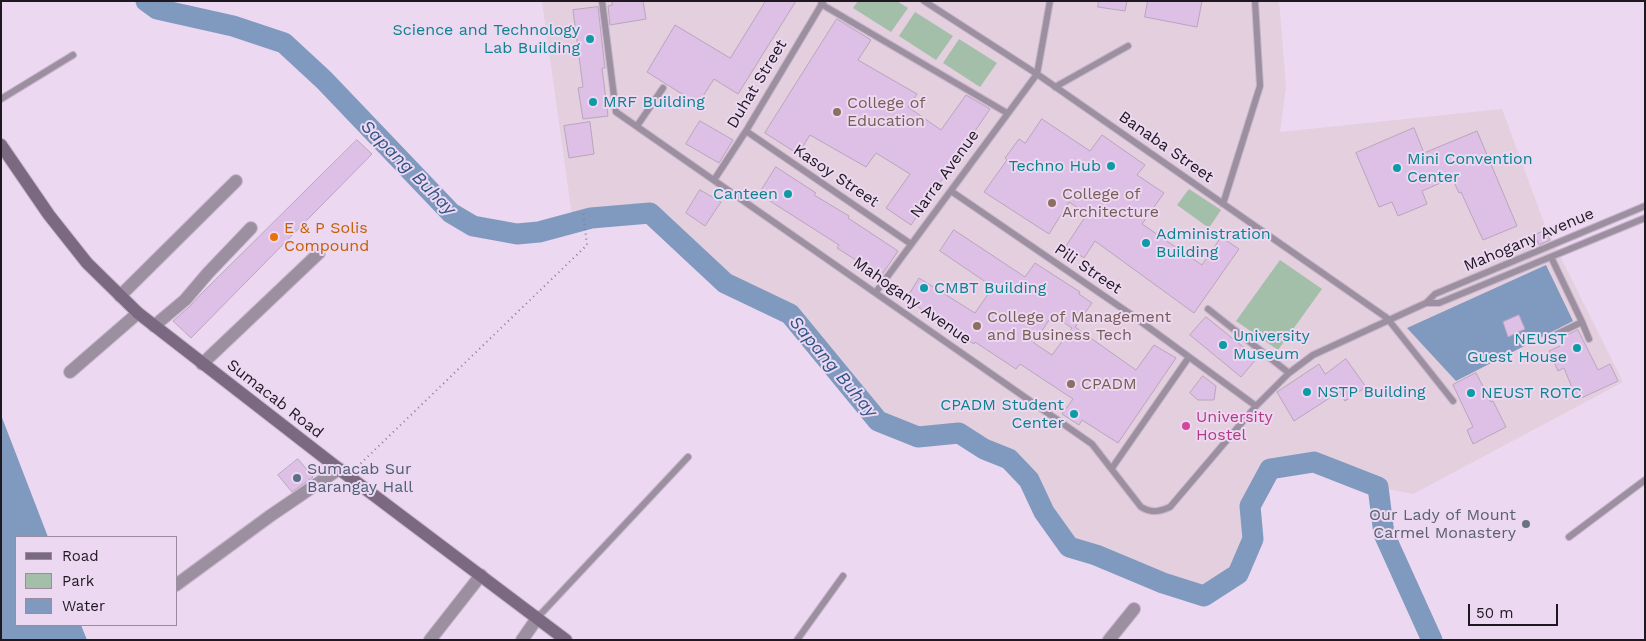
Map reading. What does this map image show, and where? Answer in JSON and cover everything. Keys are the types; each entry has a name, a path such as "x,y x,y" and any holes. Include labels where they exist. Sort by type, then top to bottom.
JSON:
{"main road":[{"name":"Sumacab Road","path":"1,145 54,222 87,263 138,313 202,364 228,381 344,473 538,617 566,640"}],"street":[{"path":"120,296 236,182"},
{"path":"154,326 189,296 251,228"},
{"path":"202,364 319,253"},
{"path":"70,372 138,313"},
{"path":"178,584 270,516 344,473"},
{"path":"430,640 481,575"},
{"path":"1109,640 1134,609"},
{"path":"522,640 538,617"}],"lane":[{"name":"Mahogany Avenue","path":"602,1 616,112 1092,444 1141,506 1149,512 1160,511 1170,507 1256,406 1289,373 1313,355 1426,303 1435,294 1645,206"},
{"name":"Banaba Street","path":"924,1 1056,87 1389,320 1453,401"},
{"path":"1037,74 1050,1"},
{"path":"1223,204 1260,86 1255,1"},
{"path":"822,3 1007,113"},
{"name":"Duhat Street","path":"714,180 746,131 822,3"},
{"path":"1056,87 1128,46"},
{"path":"1,99 73,55"},
{"name":"Narra Avenue","path":"876,292 1037,74"},
{"path":"637,126 663,88"},
{"name":"Kasoy Street","path":"746,131 911,244"},
{"name":"Pili Street","path":"951,191 1129,314 1256,406"},
{"name":"Mahogany Avenue","path":"1426,303 1438,303 1645,218"},
{"path":"1571,237 1575,247"},
{"path":"1551,257 1589,339"},
{"path":"1208,309 1289,373"},
{"path":"1557,334 1582,322"},
{"path":"1112,468 1189,357"},
{"path":"538,617 688,457"},
{"path":"1569,537 1645,480"},
{"path":"798,640 843,576"}],"path":[{"path":"344,473 587,245 583,212"}],"shaded area":[{"path":"542,1 1279,1 1286,87 1280,132 1502,109 1546,228 1623,382 1413,494 1378,487 1314,462 1270,469 1250,506 1253,539 1238,574 1204,596 1163,583 1096,555 1069,547 1044,512 1029,480 1009,459 984,449 959,433 918,437 878,421 790,314 725,283 650,213 591,218 573,223"}],"green space":[{"path":"858,1 897,1 908,8 891,32 853,8"},
{"path":"915,12 953,36 936,60 899,36"},
{"path":"959,39 997,63 980,87 943,63"},
{"path":"1189,189 1221,210 1209,228 1177,205"},
{"path":"1280,260 1322,289 1278,350 1236,321"}],"water":[{"path":"1546,265 1573,321 1456,381 1407,328"},
{"path":"1,415 48,536 15,536 15,626 81,626 87,640 1,640"}],"building":[{"path":"612,1 643,1 646,19 610,25 608,6 612,5"},
{"path":"766,1 796,1 738,94 714,79 698,104 647,72 675,25 730,58"},
{"path":"1099,1 1127,1 1125,11 1098,7"},
{"path":"1148,1 1202,1 1197,27 1145,17"},
{"path":"598,7 605,68 602,68 608,116 583,119 578,88 583,87 573,10"},
{"path":"837,19 871,40 858,60 917,94 908,107 941,130 966,95 990,109 911,225 886,208 910,174 876,153 866,167 810,135 798,154 765,133"},
{"path":"1042,119 1090,151 1102,135 1145,165 1137,175 1164,193 1142,224 1202,265 1221,237 1239,249 1194,313 1095,241 1084,258 1066,246 1087,214 1069,202 1049,234 984,192 1007,160 1005,158 1019,139 1025,143"},
{"path":"700,121 733,140 719,163 686,144"},
{"path":"590,122 594,154 569,158 564,126"},
{"path":"1414,128 1424,153 1477,131 1517,226 1483,240 1461,192 1459,193 1452,178 1422,191 1427,204 1398,216 1392,202 1379,207 1356,153"},
{"name":"E & P Solis Compound","path":"357,140 372,154 191,338 173,321"},
{"path":"776,167 816,193 814,195 849,216 848,218 898,251 881,276 837,248 839,245 759,194"},
{"path":"700,190 721,202 705,226 686,213"},
{"path":"954,230 1025,277 1035,263 1080,292 1079,294 1092,303 1075,327 1136,370 1154,345 1176,358 1118,443 1082,420 1079,425 1062,414 1073,399 1020,364 1016,369 975,342 974,344 906,299 919,278 975,313 993,287 940,251","holes":["1053,315 1072,328 1052,355 1034,343"]},
{"path":"1546,230 1550,240 1539,245 1535,235"},
{"path":"1519,315 1525,329 1508,337 1503,322"},
{"path":"1206,317 1257,358 1241,377 1190,335"},
{"path":"1578,330 1598,370 1610,364 1618,381 1577,400 1564,368 1558,371 1549,351 1564,344 1562,338"},
{"name":"NSTP Building","path":"1346,359 1366,387 1345,401 1339,392 1294,421 1277,392 1319,364 1325,374"},
{"path":"1476,373 1506,427 1473,444 1467,430 1473,427 1453,385"},
{"path":"1203,376 1216,386 1214,400 1198,400 1190,393"},
{"name":"Sumacab Sur Barangay Hall","path":"298,459 313,477 292,492 278,475"}],"waterway":[{"name":"Sapang Buhay","path":"146,1 157,9 233,26 284,43 324,80 451,213 473,226 517,234 539,232 591,218 650,213 725,283 790,314 878,421 918,437 959,433 984,449 1009,459 1029,480 1044,512 1069,547 1096,555 1163,583 1204,596 1238,574 1253,539 1250,506 1270,469 1314,462 1378,487 1384,534 1432,640"}],"place":[{"name":"Science and Technology Lab Building","path":"590,39"},
{"name":"MRF Building","path":"593,102"},
{"name":"College of Education","path":"837,112"},
{"name":"Techno Hub","path":"1111,166"},
{"name":"Mini Convention Center","path":"1397,168"},
{"name":"Canteen","path":"788,194"},
{"name":"College of Architecture","path":"1052,203"},
{"name":"E & P Solis Compound","path":"274,237"},
{"name":"Administration Building","path":"1146,243"},
{"name":"CMBT Building","path":"924,288"},
{"name":"College of Management and Business Tech","path":"977,326"},
{"name":"University Museum","path":"1223,345"},
{"name":"NEUST Guest House","path":"1577,348"},
{"name":"CPADM","path":"1071,384"},
{"name":"NSTP Building","path":"1307,392"},
{"name":"NEUST ROTC","path":"1471,393"},
{"name":"CPADM Student Center","path":"1074,414"},
{"name":"University Hostel","path":"1186,426"},
{"name":"Sumacab Sur Barangay Hall","path":"297,478"},
{"name":"Our Lady of Mount Carmel Monastery","path":"1526,524"}]}
